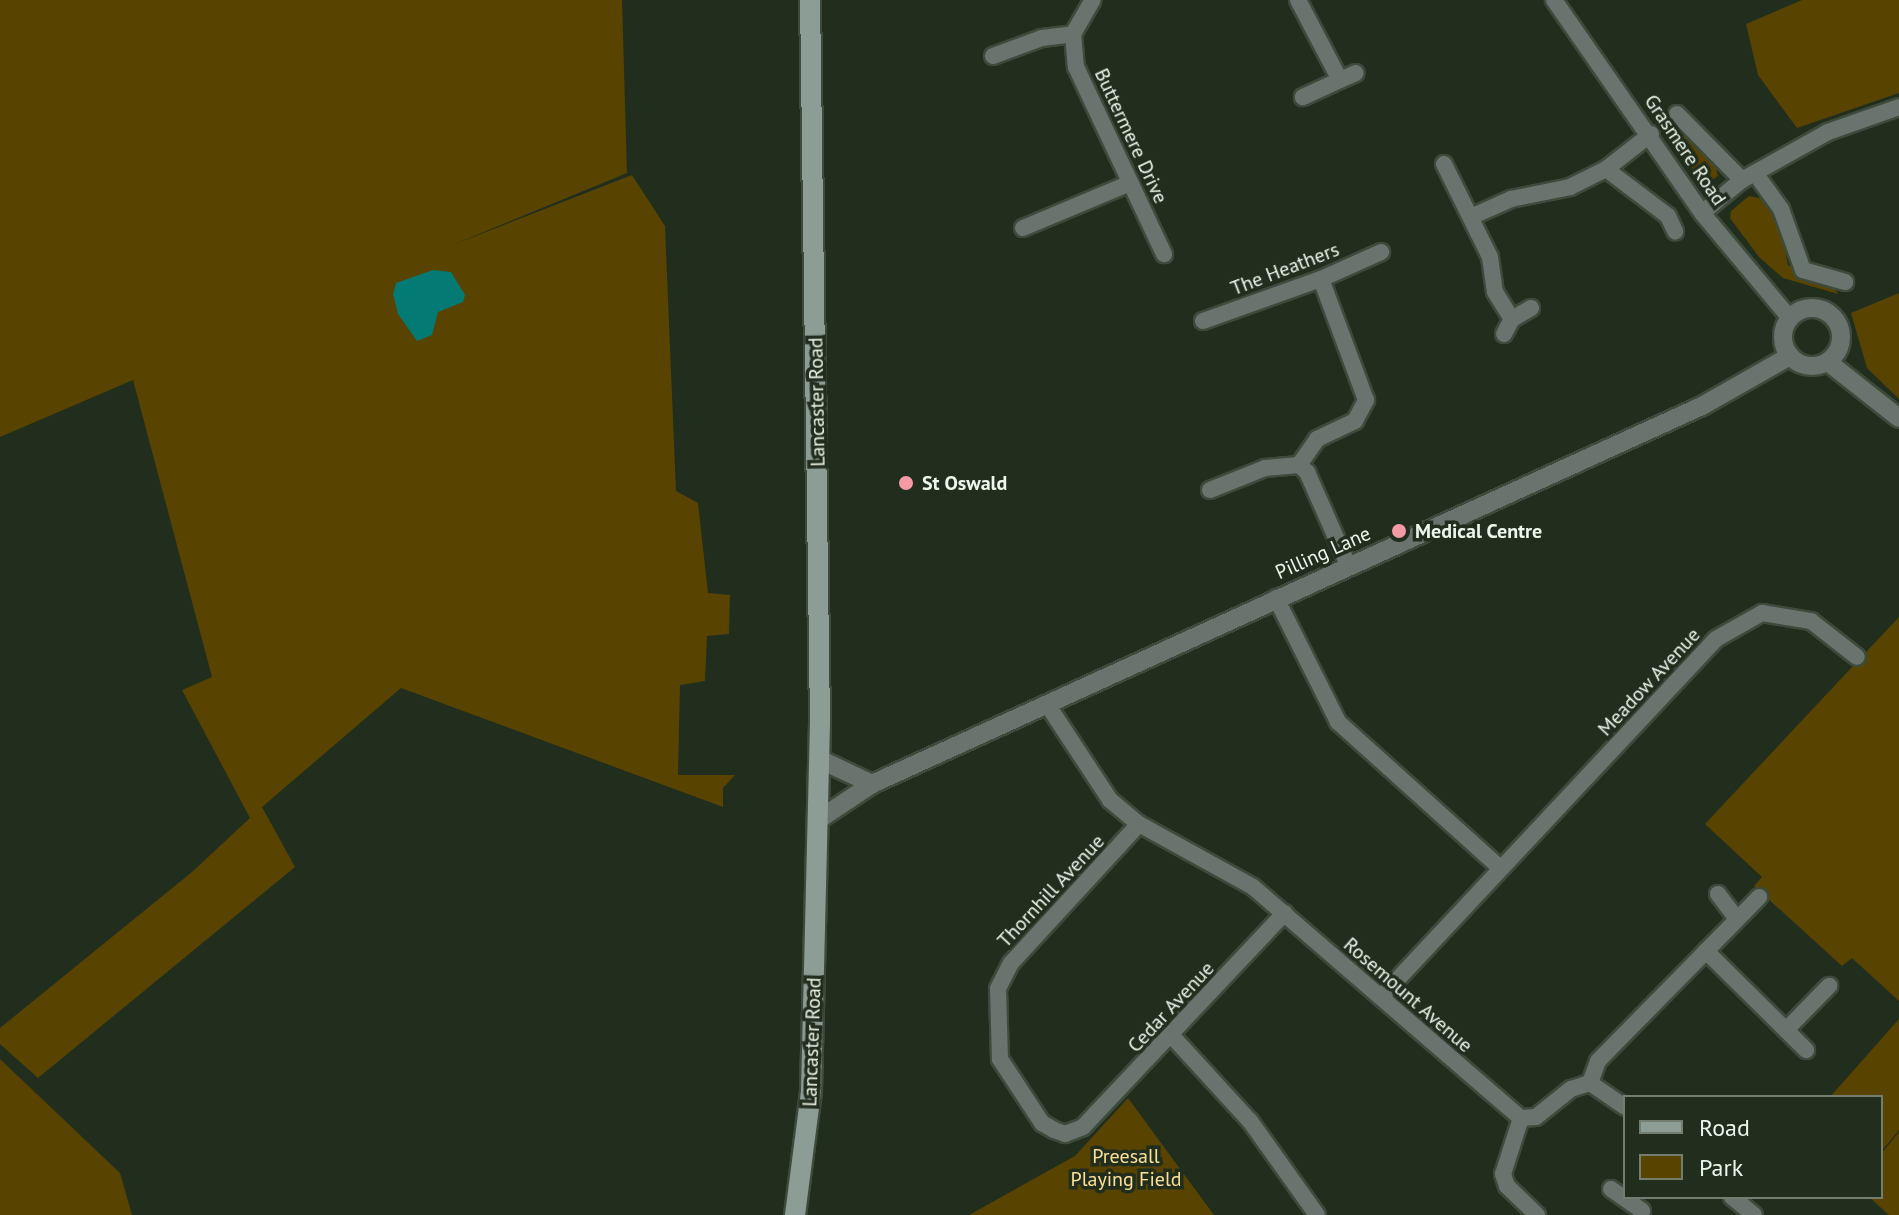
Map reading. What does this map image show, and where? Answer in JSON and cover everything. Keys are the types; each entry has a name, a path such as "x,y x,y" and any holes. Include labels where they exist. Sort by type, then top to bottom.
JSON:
{"main road":[{"name":"Lancaster Road","path":"795,1215 811,1091 819,759 810,0"}],"street":[{"path":"993,56 1042,38 1073,34 1093,0"},
{"path":"1298,0 1348,77 1303,97"},
{"name":"Grasmere Road","path":"1554,0 1651,134 1702,213 1789,317"},
{"name":"Buttermere Drive","path":"1073,34 1076,67 1164,254"},
{"path":"1702,213 1749,177 1840,126 1899,107"},
{"path":"1677,114 1781,209 1803,270 1837,274"},
{"path":"1473,216 1511,199 1570,187 1606,169 1651,134"},
{"path":"1444,164 1473,216 1490,257 1495,292 1512,319"},
{"path":"1606,169 1668,216 1675,231"},
{"path":"1023,228 1130,183"},
{"name":"The Heathers","path":"1203,321 1321,279 1381,252"},
{"path":"1299,465 1317,439 1355,421 1366,400 1321,279"},
{"path":"1504,334 1512,319 1531,308"},
{"path":"1810,308 1835,318 1840,344 1828,362 1812,366 1790,356 1782,338 1789,317 1810,308"},
{"name":"Pilling Lane","path":"818,812 872,784 1276,598 1702,406 1790,356"},
{"path":"1828,362 1899,418"},
{"path":"1210,490 1265,468 1299,465 1307,472 1348,565"},
{"path":"1276,598 1338,722 1501,869"},
{"name":"Meadow Avenue","path":"1381,997 1716,639 1762,613 1811,621 1857,657"},
{"name":"Rosemount Avenue","path":"1047,704 1101,788 1139,824 1253,887 1521,1118"},
{"path":"819,759 872,784"},
{"name":"Thornhill Avenue","path":"1083,1127 1065,1134 1042,1123 1008,1074 997,1045 998,989 1011,963 1139,824"},
{"path":"1718,894 1737,919"},
{"path":"1590,1083 1598,1061 1759,897"},
{"name":"Cedar Avenue","path":"1083,1127 1285,913"},
{"path":"1706,951 1806,1050"},
{"path":"1786,1030 1829,986"},
{"path":"1172,1036 1250,1121 1317,1215"},
{"path":"1590,1083 1623,1106"},
{"path":"1537,1215 1507,1186 1503,1174 1504,1158 1521,1118 1536,1117 1571,1089 1590,1083"},
{"path":"1611,1189 1623,1199"},
{"path":"1624,1199 1641,1213"},
{"path":"1734,1199 1754,1215"}],"green space":[{"path":"0,0 622,0 627,173 450,246 632,175 665,226 676,491 698,503 708,593 730,595 729,634 707,636 705,681 680,685 678,775 735,775 723,788 723,807 401,688 262,807 295,867 38,1078 0,1044 0,1028 192,872 250,818 182,690 212,677 133,380 0,437"},
{"path":"1802,0 1899,0 1899,93 1797,128 1758,75 1746,24"},
{"path":"1659,94 1659,113 1713,155 1718,176 1709,182 1696,175 1645,101"},
{"path":"1749,196 1764,199 1779,221 1788,265 1832,284 1838,294 1783,278 1759,257 1730,218 1731,211"},
{"path":"1899,293 1899,399 1867,368 1851,313"},
{"path":"1899,617 1899,1001 1852,958 1842,966 1754,886 1762,877 1705,824"},
{"path":"1899,1019 1899,1130 1883,1150 1883,1095 1832,1095"},
{"path":"0,1059 120,1173 132,1215 0,1215"},
{"name":"Preesall Playing Field","path":"1128,1098 1214,1215 969,1215 1075,1156"},
{"path":"1899,1132 1899,1215 1889,1215 1871,1199 1883,1199 1883,1152"}],"water":[{"path":"433,270 451,272 465,295 463,302 438,312 432,335 417,341 398,314 393,294 396,283"}],"place":[{"name":"St Oswald","path":"906,483"},
{"name":"Medical Centre","path":"1399,531"}]}
